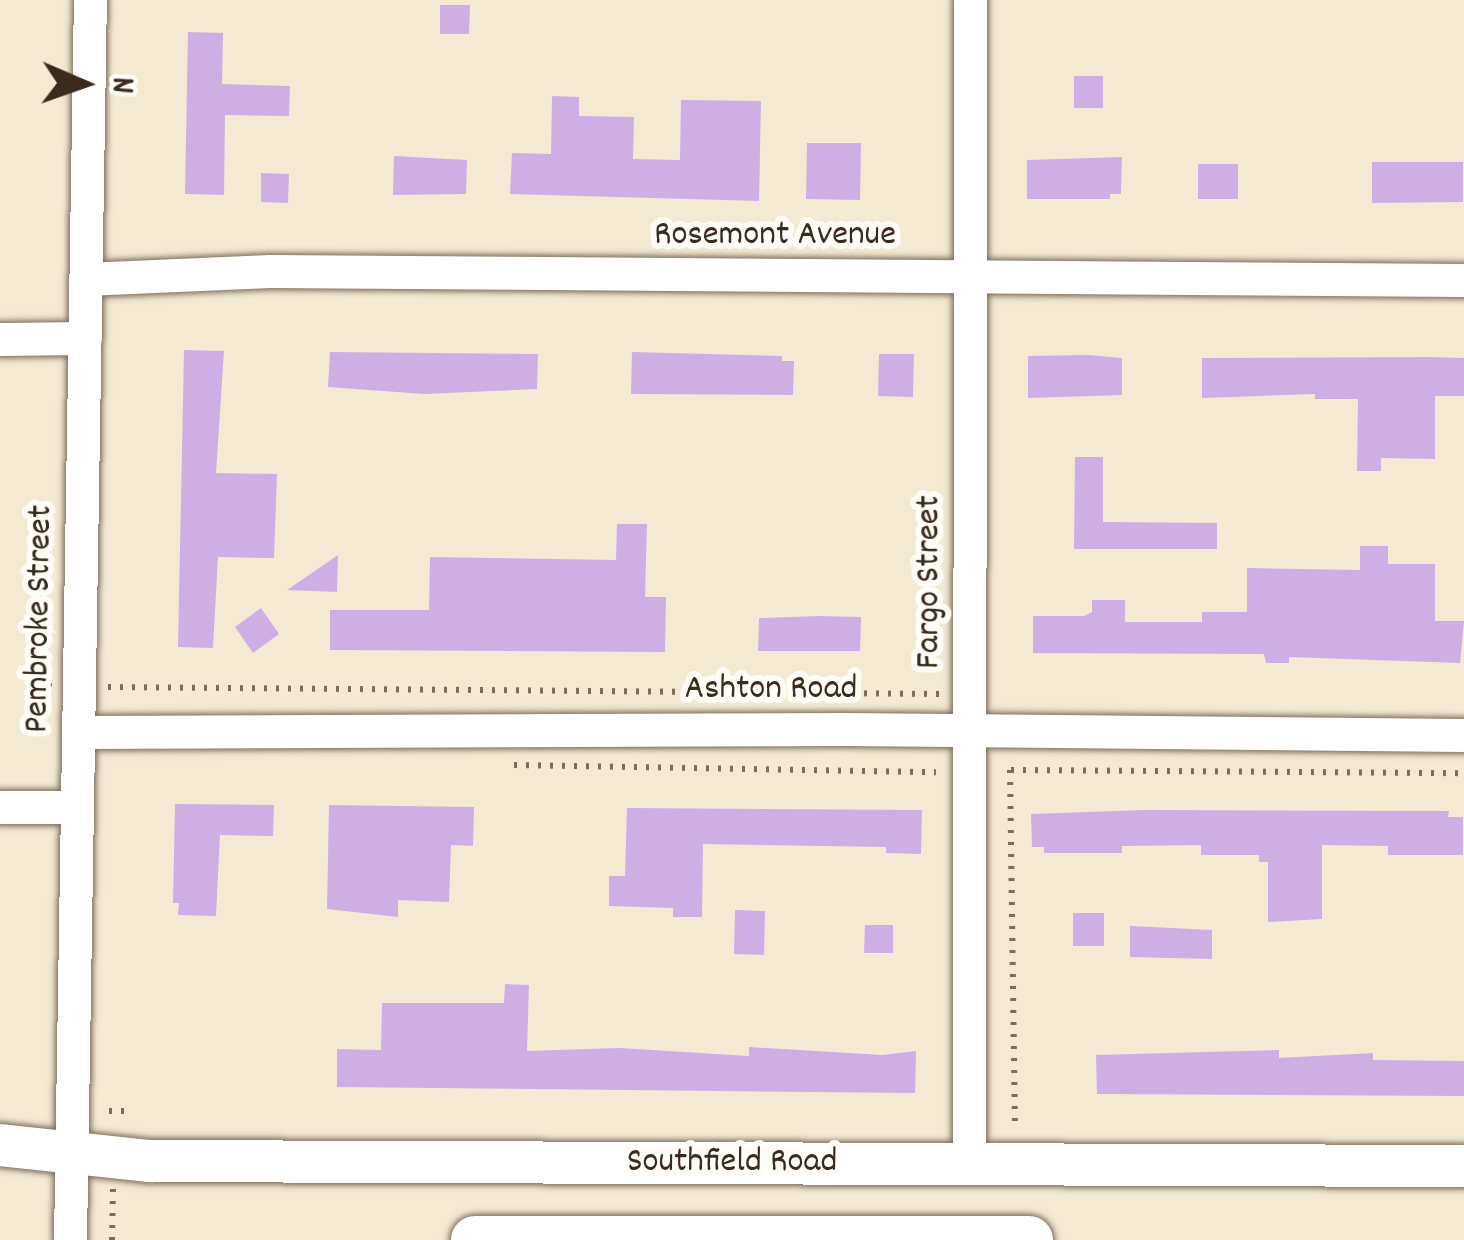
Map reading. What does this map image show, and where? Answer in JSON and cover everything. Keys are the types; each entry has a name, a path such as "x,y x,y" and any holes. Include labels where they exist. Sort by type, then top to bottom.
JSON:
{"highway":[{"path":"475,1240 1029,1240"}],"main road":[{"name":"Southfield Road","path":"0,1145 71,1166 150,1161 1464,1166"}],"street":[{"name":"Pembroke Street","path":"70,1240 90,0"},
{"name":"Fargo Street","path":"969,1165 970,0"},
{"name":"Rosemont Avenue","path":"85,279 247,272 1464,280"},
{"path":"0,339 85,338"},
{"name":"Ashton Road","path":"78,732 970,730 1464,735"},
{"path":"0,807 77,807"}],"path":[{"path":"26,686 56,686"},
{"path":"105,687 950,694"},
{"path":"505,765 936,770 936,793"},
{"path":"994,770 1464,772"},
{"path":"1011,770 1015,1136"},
{"path":"109,1111 128,1111"},
{"path":"112,1240 113,1179"}],"building":[{"path":"440,5 470,5 469,34 440,34"},
{"path":"188,32 223,33 222,84 290,86 289,116 225,115 224,195 185,194"},
{"path":"1074,76 1103,76 1103,108 1074,108"},
{"path":"552,96 579,97 579,116 634,117 633,159 680,160 681,100 761,101 759,201 510,194 512,153 551,154"},
{"path":"807,143 861,143 860,200 806,199"},
{"path":"394,156 467,160 466,194 393,195"},
{"path":"1122,157 1121,194 1110,194 1110,199 1027,199 1027,160"},
{"path":"1372,162 1463,162 1463,202 1372,203"},
{"path":"1198,164 1238,164 1238,199 1198,199"},
{"path":"261,173 289,174 288,203 261,202"},
{"path":"184,350 224,351 216,473 277,474 274,558 218,557 213,648 178,647"},
{"path":"330,352 538,354 537,389 424,394 328,387"},
{"path":"632,352 782,356 782,361 794,361 793,395 631,394"},
{"path":"879,354 914,354 913,397 878,396"},
{"path":"1028,356 1122,358 1122,395 1028,398"},
{"path":"1202,358 1464,358 1464,396 1435,396 1435,459 1381,458 1381,471 1357,471 1358,399 1315,399 1315,394 1202,398"},
{"path":"1075,457 1103,457 1103,522 1217,523 1217,549 1074,549"},
{"path":"617,524 647,524 645,597 666,597 665,652 330,650 330,610 429,610 430,557 616,560"},
{"path":"1360,546 1388,546 1388,564 1435,564 1435,621 1464,621 1460,663 1289,657 1289,663 1266,663 1264,654 1033,653 1033,616 1084,616 1092,612 1092,600 1125,600 1125,622 1202,622 1202,612 1247,612 1247,568 1360,570"},
{"path":"338,555 337,592 287,590"},
{"path":"261,608 279,634 253,653 235,627"},
{"path":"861,617 860,651 758,651 759,618"},
{"path":"175,804 274,805 273,836 220,835 216,916 178,915 179,903 173,903"},
{"path":"329,805 474,807 473,846 451,845 449,902 398,900 398,917 327,909"},
{"path":"627,808 922,810 921,854 886,853 886,847 703,844 702,917 673,917 673,908 609,906 609,876 625,876"},
{"path":"1449,811 1448,817 1463,817 1463,855 1388,855 1388,846 1322,845 1322,919 1268,922 1268,862 1259,862 1259,855 1201,855 1201,845 1122,846 1122,853 1044,853 1044,847 1032,847 1031,814"},
{"path":"735,910 765,911 764,955 734,954"},
{"path":"1073,913 1104,913 1104,946 1073,946"},
{"path":"865,925 893,925 893,953 864,953"},
{"path":"1130,926 1212,930 1212,959 1130,957"},
{"path":"505,984 529,985 527,1051 619,1048 749,1056 749,1047 882,1055 916,1051 915,1093 337,1087 337,1049 381,1050 382,1003 504,1003"},
{"path":"1279,1050 1279,1058 1373,1053 1373,1060 1464,1061 1464,1096 1097,1094 1096,1055"}]}
